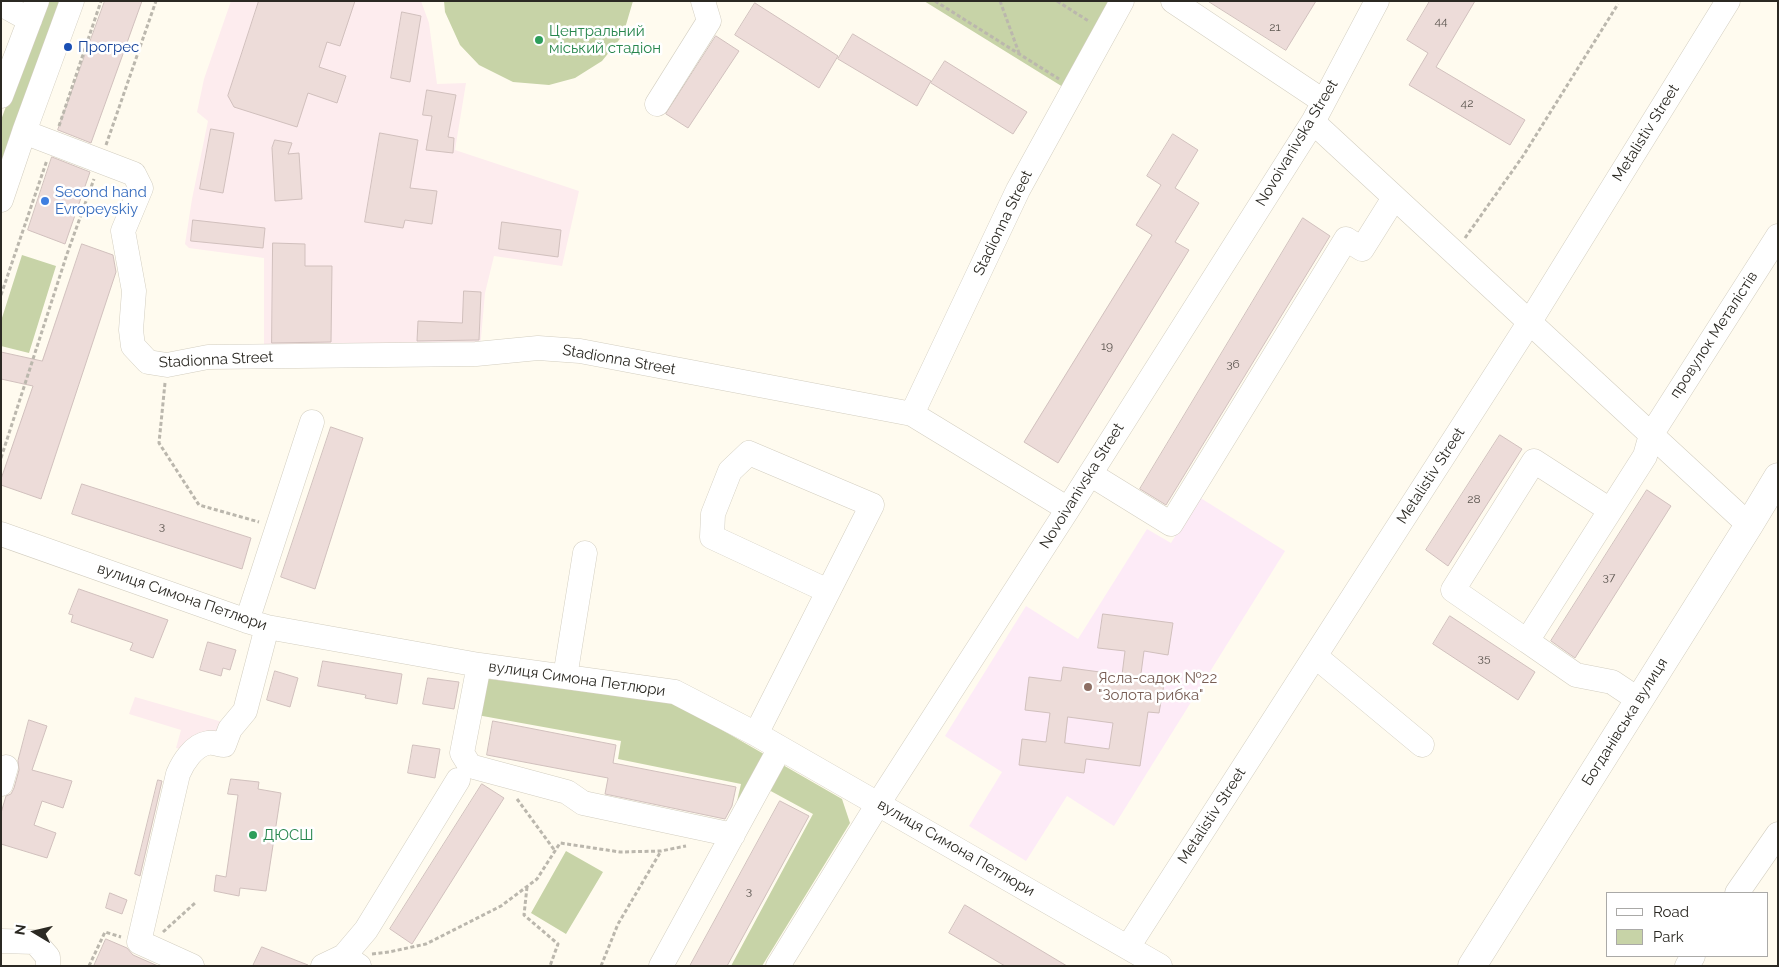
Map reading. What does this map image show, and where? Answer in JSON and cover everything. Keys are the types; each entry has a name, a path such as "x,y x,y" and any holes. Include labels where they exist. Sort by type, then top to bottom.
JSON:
{"main road":[{"name":"Богданівська вулиця","path":"1472,966 1778,477"}],"street":[{"path":"1,200 72,1"},
{"path":"657,104 709,21 703,1"},
{"name":"Stadionna Street","path":"24,132 134,174 141,188 124,231 134,291 131,330 133,346 148,362 167,364 208,357 476,354 538,348 572,350 912,414 1018,190 1122,1"},
{"path":"1173,1 1324,101"},
{"name":"Novoivanivska Street","path":"778,966 878,804 1068,509 1312,122 1377,1"},
{"name":"Metalistiv Street","path":"1128,946 1529,323 1728,1"},
{"path":"1,4 33,11 1,96"},
{"path":"1312,122 1749,525"},
{"path":"1090,474 1171,524 1346,239 1362,249 1394,198"},
{"name":"провулок Металістів","path":"1527,641 1646,456 1651,434 1778,236"},
{"path":"912,414 1068,509"},
{"path":"192,966 143,944 178,774 182,764 196,749 208,743 224,746 230,729 245,711 257,624 277,527 312,422"},
{"path":"756,734 828,592 872,505 749,453 730,472 713,514 712,537 828,592"},
{"path":"1610,510 1534,461 1453,590 1576,675 1612,682 1639,700"},
{"name":"вулиця Симона Петлюри","path":"1,534 257,624 479,665 675,692 756,734 1160,966"},
{"path":"565,677 585,554"},
{"path":"1315,656 1422,745"},
{"path":"479,665 462,753 470,766 567,792 583,804 733,835"},
{"path":"662,966 780,748"},
{"path":"342,962 366,930 458,780"},
{"path":"1738,892 1778,834"},
{"path":"1,941 35,942 48,957 48,966"}],"path":[{"path":"1,458 67,254 156,1"},
{"path":"935,1 1074,89"},
{"path":"1000,1 1019,54"},
{"path":"1057,1 1106,32"},
{"path":"1454,253 1523,156 1618,4"},
{"path":"167,364 159,443 199,505 277,527"},
{"path":"498,773 555,851"},
{"path":"342,962 426,944 501,906 537,879 560,843 620,852 661,851 688,845"},
{"path":"601,966 618,924 661,851"},
{"path":"527,887 524,915 558,944 550,966"},
{"path":"88,966 105,932 143,944 195,903"}],"shaded area":[{"path":"231,1 421,1 429,23 437,84 466,83 455,150 579,191 562,266 494,256 485,293 480,349 264,352 264,258 189,248 185,244 208,121 197,112 204,79"},
{"name":"Ясла-садок №22 \"Золота рибка\"","path":"1199,497 1285,551 1114,826 1067,796 1026,861 969,826 1002,772 945,736 1026,606 1078,639 1147,529 1171,543"},
{"path":"135,697 226,723 220,742 191,751 176,748 181,730 129,714"}],"green space":[{"path":"45,1 63,1 1,172 1,120"},
{"name":"Центральний міський стадіон","path":"444,1 633,1 623,35 602,61 575,78 549,85 513,82 479,65 460,45 445,12"},
{"path":"924,1 1113,1 1063,87"},
{"path":"22,255 56,266 29,353 1,346 1,321"},
{"path":"482,678 677,704 842,799 850,823 762,966 731,966 813,814 756,783 731,827 741,784 618,759 621,741 477,715"},
{"path":"566,851 603,872 566,934 531,913"}],"building":[{"path":"105,1 142,1 91,143 58,130"},
{"path":"259,1 355,1 340,46 327,42 319,67 346,76 337,103 308,93 297,127 234,107 228,96"},
{"path":"1208,1 1316,1 1286,50"},
{"path":"1430,1 1475,1 1436,67 1525,120 1510,145 1409,85 1428,53 1407,40"},
{"path":"755,3 838,56 819,88 735,35"},
{"path":"402,12 421,16 410,82 391,78"},
{"path":"853,34 931,81 917,106 838,59"},
{"path":"716,36 739,51 688,128 666,114"},
{"path":"945,61 1027,112 1013,134 931,83"},
{"path":"427,90 456,95 448,137 454,138 453,153 426,150 432,116 423,115"},
{"path":"211,129 234,133 223,193 200,189"},
{"path":"380,133 418,140 410,188 437,191 432,224 405,220 403,228 365,222"},
{"path":"1173,134 1198,150 1175,188 1199,203 1175,242 1189,250 1058,463 1024,442 1152,235 1136,225 1161,185 1147,176"},
{"path":"275,140 292,143 288,154 299,153 302,199 275,201 272,148"},
{"path":"52,157 90,172 65,244 28,230"},
{"path":"1303,218 1330,236 1166,505 1140,489"},
{"path":"193,220 265,228 263,248 191,241"},
{"path":"502,222 561,230 558,257 499,249"},
{"path":"273,243 305,244 305,266 332,266 331,342 272,343"},
{"path":"82,244 113,255 116,272 41,499 1,485 1,479 33,386 1,379 1,352 42,361"},
{"path":"464,291 481,292 479,340 417,341 418,321 462,323"},
{"path":"331,427 363,438 315,589 281,577"},
{"path":"1500,435 1522,449 1448,566 1426,550"},
{"path":"82,484 251,538 242,569 72,514"},
{"path":"1647,490 1671,506 1575,658 1551,641"},
{"path":"79,589 168,620 153,658 130,650 133,643 71,622 73,615 69,614"},
{"path":"1103,614 1173,623 1168,655 1144,651 1140,681 1164,684 1159,713 1148,712 1140,766 1086,759 1084,773 1019,765 1022,739 1046,742 1050,713 1025,710 1029,677 1061,681 1063,667 1122,675 1125,651 1098,648","holes":["1068,717 1113,723 1109,749 1065,743"]},
{"path":"1450,616 1535,672 1518,700 1433,644"},
{"path":"208,642 236,650 230,670 223,668 221,676 200,670"},
{"path":"323,661 402,674 397,704 365,698 366,695 318,686"},
{"path":"275,671 298,678 290,707 267,700"},
{"path":"428,678 459,682 454,709 423,704"},
{"path":"29,720 47,726 32,770 72,781 63,808 42,801 34,825 56,833 47,858 1,844 1,813 6,796 11,794 14,788 19,770 18,761"},
{"path":"493,721 616,745 613,763 736,787 732,806 725,819 605,794 608,778 487,755"},
{"path":"413,745 440,749 435,778 408,773"},
{"name":"ДЮСШ","path":"231,779 259,782 258,789 281,793 266,891 240,888 239,896 214,891 216,875 226,877 238,795 228,794"},
{"path":"158,780 162,781 140,876 135,874"},
{"path":"482,784 504,798 412,944 390,929"},
{"path":"780,801 809,816 727,966 690,966"},
{"path":"110,893 127,900 122,914 106,908"},
{"path":"965,905 1067,966 1005,966 949,933"},
{"path":"106,939 127,948 133,955 158,966 94,966"},
{"path":"262,947 308,965 253,966"}],"place":[{"name":"Центральний міський стадіон","path":"539,40"},
{"name":"Прогрес","path":"68,47"},
{"name":"Second hand Evropeyskiy","path":"45,201"},
{"name":"Ясла-садок №22 \"Золота рибка\"","path":"1088,687"},
{"name":"ДЮСШ","path":"253,835"}]}
